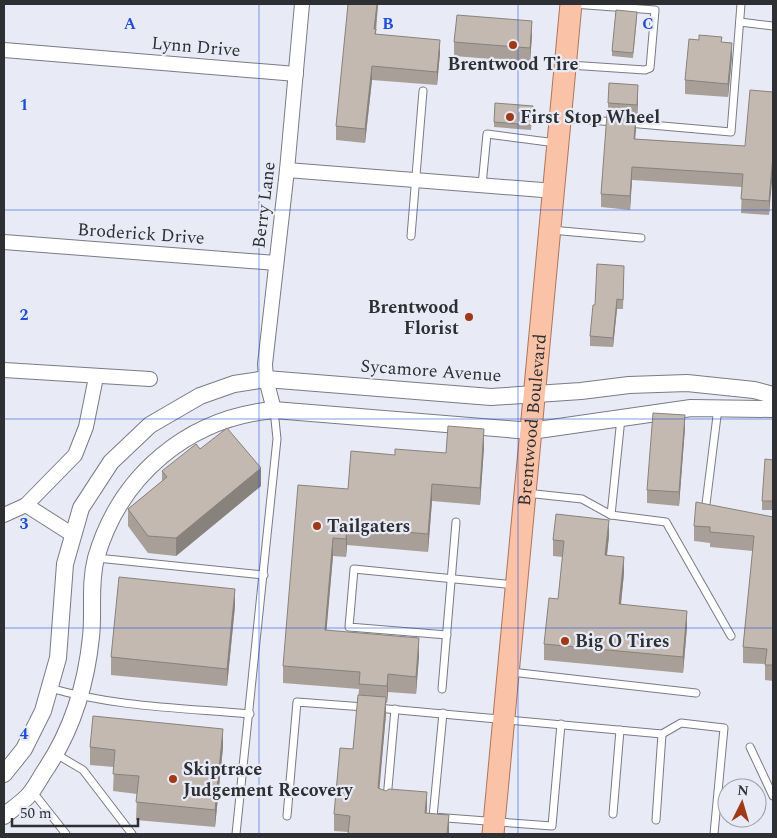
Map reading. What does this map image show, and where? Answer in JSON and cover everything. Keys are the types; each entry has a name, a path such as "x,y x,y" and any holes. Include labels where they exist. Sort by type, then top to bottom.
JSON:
{"main road":[{"name":"Brentwood Boulevard","path":"493,828 572,4"}],"street":[{"name":"Berry Lane","path":"274,410 266,379 266,364 287,170 302,4"},
{"name":"Lynn Drive","path":"4,50 296,74"},
{"path":"287,170 555,191"},
{"name":"Broderick Drive","path":"4,242 276,263"},
{"path":"4,370 150,379"},
{"path":"4,515 26,505 75,456 86,427 96,377"},
{"name":"Sycamore Avenue","path":"4,774 24,749 43,711 58,658 64,564 81,508 111,462 150,425 200,396 234,384 266,379 491,396 581,391 629,385 687,383 754,390 773,395"},
{"path":"4,816 31,791 56,754 67,732 80,697 91,635 91,588 96,558 113,515 130,488 154,462 183,439 214,424 250,412 274,410 531,431 690,408 773,409"},
{"path":"26,505 73,535"}],"lane":[{"path":"566,65 645,70 650,68 655,7 572,4"},
{"path":"561,118 731,132 741,4"},
{"path":"740,22 773,26"},
{"path":"411,236 423,91"},
{"path":"482,185 487,134 559,143"},
{"path":"551,230 641,238"},
{"path":"706,504 718,408"},
{"path":"236,834 278,439 274,410"},
{"path":"611,515 621,418"},
{"path":"526,493 582,499 611,515 666,522 731,636"},
{"path":"442,689 456,522"},
{"path":"96,558 264,576"},
{"path":"446,635 349,627 354,569 516,586"},
{"path":"508,672 696,692"},
{"path":"49,688 80,697 105,701 250,714"},
{"path":"287,816 297,702 443,713 662,734 682,723 724,728 714,834"},
{"path":"386,802 395,709"},
{"path":"443,713 433,817 493,828 552,826 561,724"},
{"path":"614,814 620,730"},
{"path":"656,820 662,734"},
{"path":"750,747 773,796"},
{"path":"56,754 83,770 132,834"},
{"path":"31,791 66,834"}],"building":[{"path":"348,4 377,4 375,34 440,40 437,72 372,66 365,129 336,126"},
{"path":"616,10 637,12 633,53 612,51"},
{"path":"457,15 532,21 530,48 454,42"},
{"path":"699,35 722,37 721,42 732,43 728,84 685,80 689,39 699,40"},
{"path":"609,83 638,85 637,105 608,103"},
{"path":"750,90 773,92 773,156 769,201 741,199 743,174 632,167 630,196 601,194 607,114 636,116 634,139 745,146"},
{"path":"495,103 533,106 531,125 494,122"},
{"path":"597,264 624,266 623,300 617,299 613,338 590,336 593,305 595,305"},
{"path":"653,413 685,415 679,492 647,490"},
{"path":"448,426 484,429 480,488 432,484 428,534 347,527 346,539 333,538 325,630 419,638 416,677 388,674 387,686 359,684 360,672 283,666 298,485 348,489 351,451 395,455 395,449 446,453"},
{"path":"227,428 261,468 176,538 148,536 128,509 167,477 162,471 196,444 200,449"},
{"path":"765,459 773,460 773,501 762,501"},
{"path":"696,502 773,517 773,665 765,665 767,649 743,647 754,536 710,532 710,527 694,526"},
{"path":"556,514 609,520 605,555 624,557 619,604 687,611 683,657 544,644 549,598 558,599 564,541 553,540"},
{"path":"119,577 235,589 227,669 111,657"},
{"path":"358,695 386,697 378,788 386,791 389,789 427,792 425,813 449,815 447,834 348,834 350,816 334,814 340,748 353,749"},
{"path":"93,716 223,729 215,810 136,802 139,776 113,774 115,750 90,747"}],"place":[{"name":"Brentwood Tire","path":"513,45"},
{"name":"First Stop Wheel","path":"510,117"},
{"name":"Brentwood Florist","path":"469,317"},
{"name":"Tailgaters","path":"317,526"},
{"name":"Big O Tires","path":"565,641"},
{"name":"Skiptrace Judgement Recovery","path":"173,779"}]}
